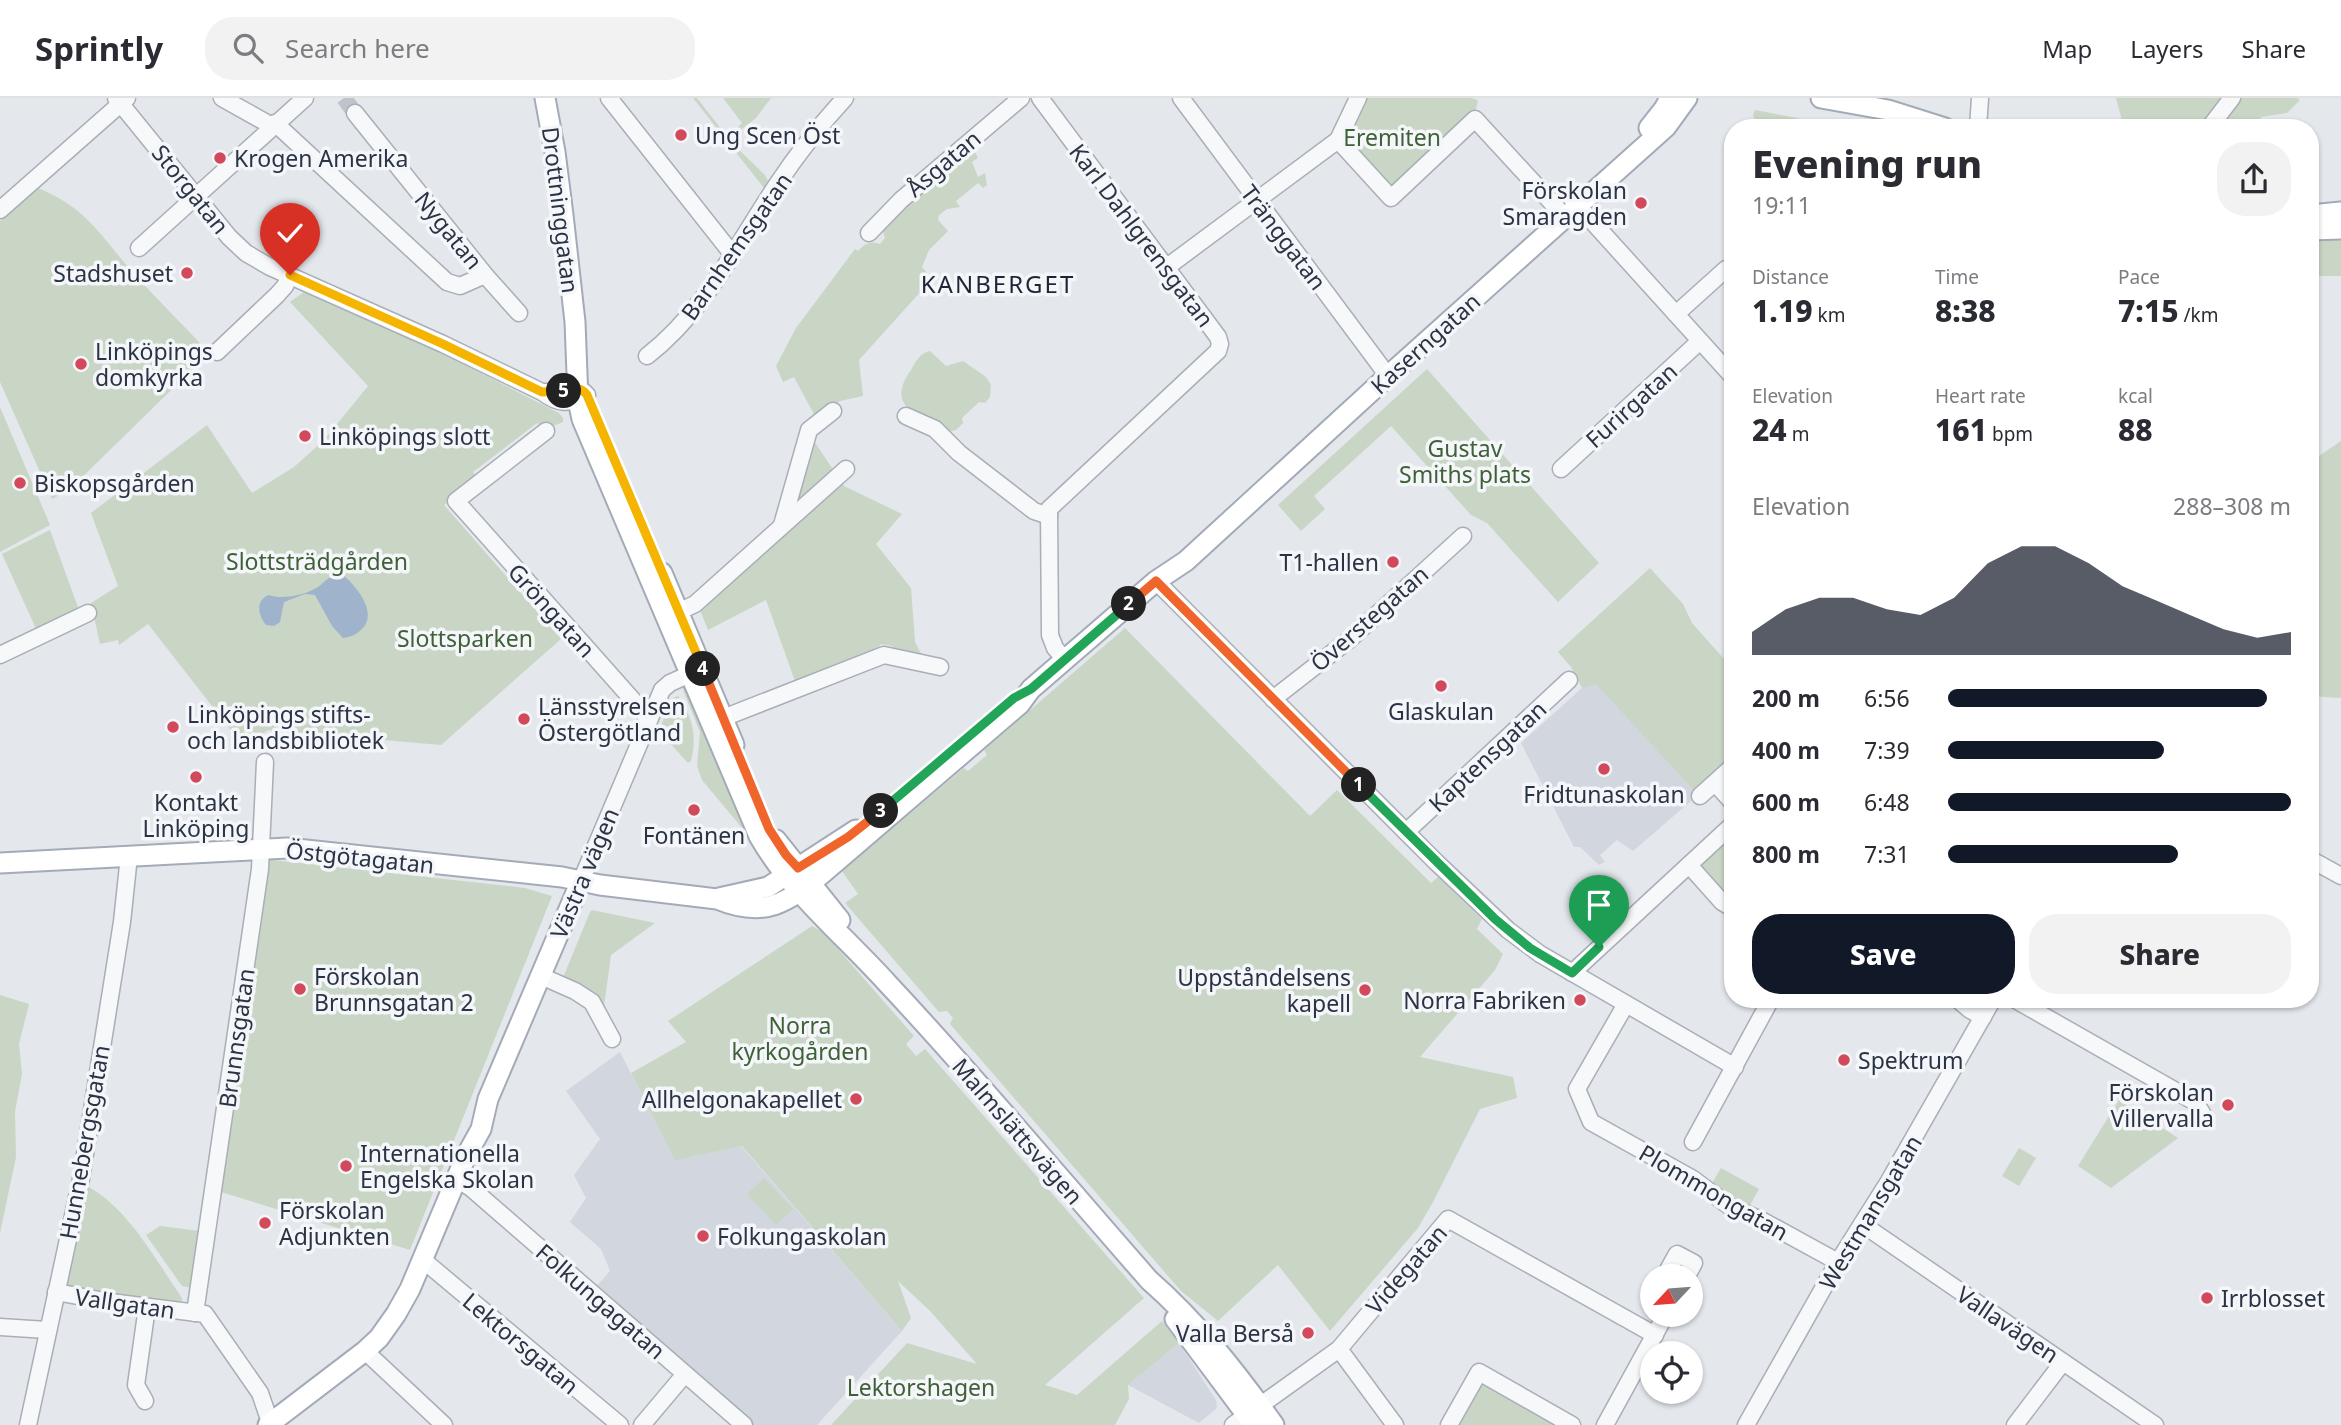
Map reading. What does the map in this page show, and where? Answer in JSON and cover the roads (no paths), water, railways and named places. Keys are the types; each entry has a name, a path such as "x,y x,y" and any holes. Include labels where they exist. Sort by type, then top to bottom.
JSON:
{"main road":[{"name":"Drottninggatan","path":"545,98 555,152 581,395"},
{"name":"Kaserngatan","path":"1568,208 1652,124 1670,98"},
{"name":"Kaserngatan","path":"798,880 1014,698 1031,689 1156,581 1186,561 1385,373 1568,208 1666,127 1687,98"},
{"path":"1821,98 1886,119"},
{"path":"1821,98 1888,110 1916,119"},
{"path":"2319,214 2341,212"},
{"path":"2319,230 2341,229"},
{"path":"581,395 678,612 696,671 723,718 769,829 798,880"},
{"path":"581,395 582,419 696,671 759,836 798,880"},
{"name":"Kaserngatan","path":"798,880 1020,704 1031,689"},
{"name":"Östgötagatan","path":"0,863 261,849 304,850 581,881 717,899 751,908 775,906 798,880"},
{"name":"Östgötagatan","path":"717,899 798,880"},
{"name":"Malmslättsvägen","path":"798,880 1149,1280 1248,1418 1274,1425"},
{"name":"Västra vägen","path":"270,1424 365,1351 379,1338 396,1314 423,1260 466,1156 481,1129 488,1099 581,881"}],"street":[{"path":"222,98 274,124 447,282 460,286 485,275"},
{"path":"139,248 305,98"},
{"path":"609,98 733,255"},
{"name":"Barnhemsgatan","path":"647,356 678,329 706,297 777,184 845,98"},
{"name":"Åsgatan","path":"869,233 901,200 1021,98"},
{"name":"Karl Dahlgrensgatan","path":"1040,98 1218,337 1220,348 1049,509 1049,516"},
{"name":"Tränggatan","path":"1181,98 1385,373"},
{"path":"1167,267 1338,140 1358,98"},
{"path":"1979,119 1980,98"},
{"path":"2216,119 2232,98"},
{"path":"0,210 121,100"},
{"name":"Storgatan","path":"121,100 195,196 246,253 542,392 581,395"},
{"name":"Nygatan","path":"355,113 485,275 519,313"},
{"path":"1338,140 1391,198 1475,119 1676,314 1724,367"},
{"path":"1676,314 1724,271"},
{"path":"217,352 277,295 290,275"},
{"name":"Furirgatan","path":"1560,469 1700,341"},
{"path":"782,525 809,430 833,411"},
{"path":"906,416 935,429 959,453 1034,512 1049,516 1050,635 1055,648 1065,660"},
{"name":"Gröngatan","path":"546,431 456,501 648,719"},
{"path":"678,612 695,604 846,468"},
{"name":"Överstegatan","path":"1273,699 1350,639 1463,536"},
{"path":"1156,581 1495,919 1530,948 1735,1066"},
{"path":"0,655 88,613"},
{"path":"723,718 884,655 940,667"},
{"name":"Västra vägen","path":"581,881 662,690 696,671"},
{"name":"Kaptensgatan","path":"1406,832 1569,680"},
{"name":"Brunnsgatan","path":"195,1313 260,869 265,762"},
{"path":"1700,796 1724,774"},
{"path":"1715,783 1724,793"},
{"path":"1572,973 1724,832"},
{"name":"Hunnebergsgatan","path":"28,1425 81,1179 122,922 129,856"},
{"path":"2319,864 2341,877"},
{"path":"1689,865 1724,903"},
{"path":"541,976 592,1002 612,1039"},
{"name":"Plommongatan","path":"1626,1004 1577,1088 1591,1122 1693,1179 1729,1206 1763,1221 1838,1262"},
{"path":"1693,1142 1766,1008"},
{"path":"1967,1008 1983,1017"},
{"name":"Westmansgatan","path":"1746,1425 1838,1262 1889,1181 1988,1008"},
{"path":"2030,1008 2195,1102 2202,1113"},
{"name":"Folkungagatan","path":"456,1179 499,1212 744,1425"},
{"name":"Videgatan","path":"1248,1418 1339,1349 1448,1219 1655,1335"},
{"name":"Vallavägen","path":"1862,1224 2155,1425"},
{"path":"1671,1264 1677,1254 1693,1264"},
{"name":"Lektorsgatan","path":"423,1260 620,1425"},
{"name":"Vallgatan","path":"56,1292 195,1313"},
{"path":"145,1401 136,1385 147,1307"},
{"path":"195,1313 205,1314 260,1393 270,1424"},
{"name":"Vallgatan","path":"0,1327 47,1330"},
{"path":"1605,1425 1659,1327"},
{"path":"1339,1349 1395,1425"},
{"path":"365,1351 444,1425"},
{"path":"2015,1425 2063,1362"},
{"path":"1449,1425 1479,1372 1572,1425"},
{"path":"642,1425 685,1374"}],"water":[{"path":"342,574 358,591 368,614 363,628 356,634 343,638 332,626 315,595 305,594 284,602 280,622 274,626 266,625 263,621 259,608 265,597 301,594 313,590 330,577"}],"tunnel":[{"path":"344,98 355,113"}],"place":[{"name":"Ung Scen Öst","path":"681,135"},
{"name":"Krogen Amerika","path":"220,158"},
{"name":"Förskolan Smaragden","path":"1641,203"},
{"name":"Stadshuset","path":"187,273"},
{"name":"Linköpings domkyrka","path":"81,364"},
{"name":"Linköpings slott","path":"305,436"},
{"name":"Biskopsgården","path":"20,483"},
{"name":"T1-hallen","path":"1393,562"},
{"name":"Glaskulan","path":"1441,686"},
{"name":"Länsstyrelsen Östergötland","path":"524,719"},
{"name":"Linköpings stifts- och landsbibliotek","path":"173,727"},
{"name":"Fridtunaskolan","path":"1604,769"},
{"name":"Kontakt Linköping","path":"196,777"},
{"name":"Fontänen","path":"694,810"},
{"name":"Förskolan Brunnsgatan 2","path":"300,989"},
{"name":"Uppståndelsens kapell","path":"1365,990"},
{"name":"Norra Fabriken","path":"1580,1000"},
{"name":"Spektrum","path":"1844,1060"},
{"name":"Allhelgonakapellet","path":"856,1099"},
{"name":"Förskolan Villervalla","path":"2228,1105"},
{"name":"Internationella Engelska Skolan","path":"346,1166"},
{"name":"Förskolan Adjunkten","path":"265,1223"},
{"name":"Folkungaskolan","path":"703,1236"},
{"name":"Irrblosset","path":"2207,1298"},
{"name":"Valla Berså","path":"1308,1333"}],"district":[{"name":"KANBERGET","path":"998,283"}],"park label":[{"name":"Eremiten","path":"1392,137"},
{"name":"Gustav Smiths plats","path":"1465,461"},
{"name":"Slottsträdgården","path":"317,561"},
{"name":"Slottsparken","path":"465,638"},
{"name":"Norra kyrkogården","path":"800,1038"},
{"name":"Lektorshagen","path":"921,1387"}]}
